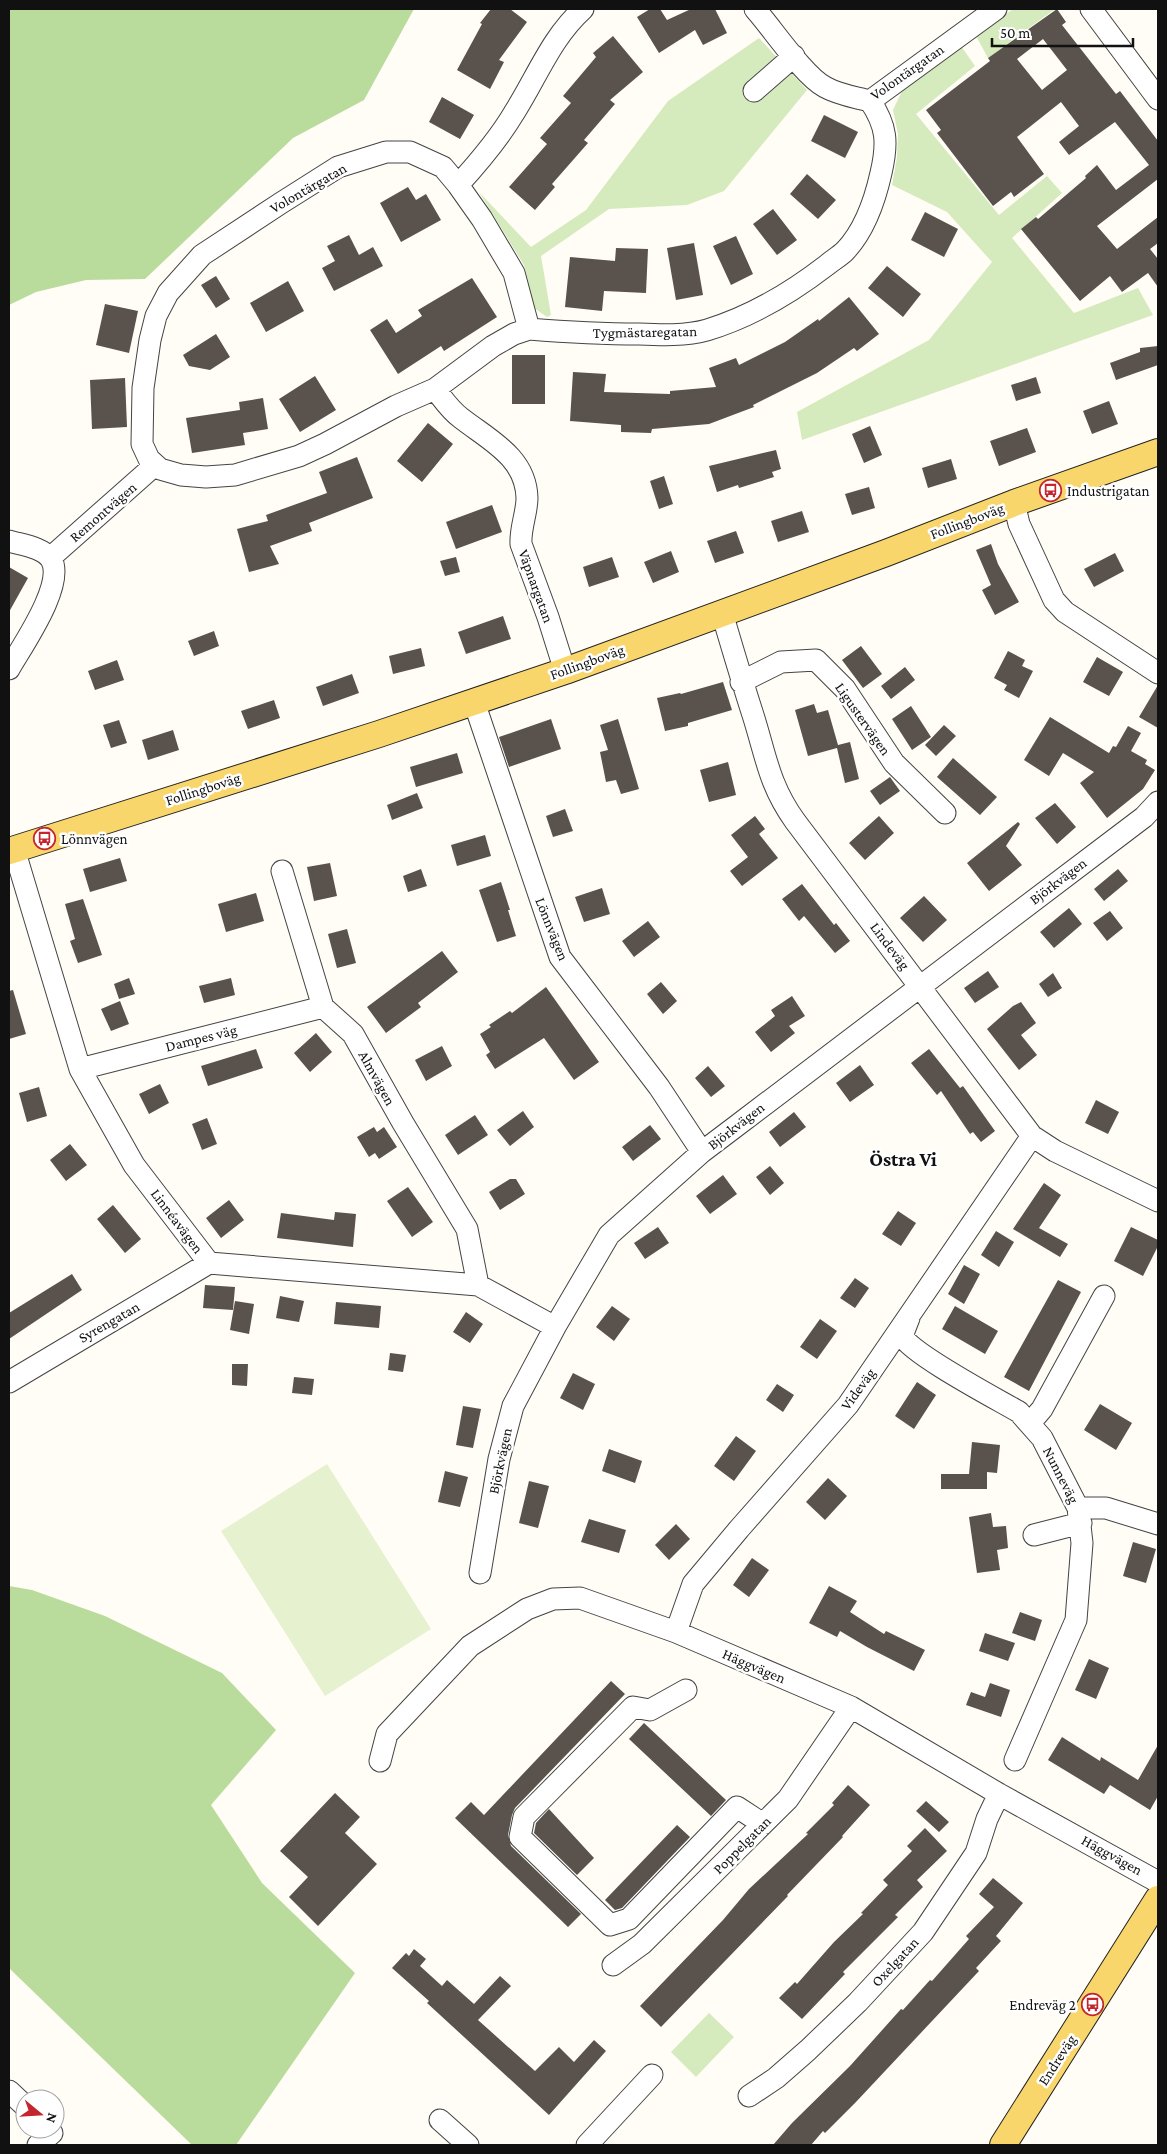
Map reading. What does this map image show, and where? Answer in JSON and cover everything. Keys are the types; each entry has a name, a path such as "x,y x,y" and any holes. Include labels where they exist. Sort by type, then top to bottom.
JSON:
{"main road":[{"name":"Follingboväg","path":"12,850 565,671 1014,503 1158,452"},
{"name":"Endreväg","path":"1003,2145 1158,1899"}],"street":[{"path":"529,329 514,272 482,219 458,185 489,151 515,113 555,40 583,9"},
{"name":"Volontärgatan","path":"755,9 794,56 823,86 839,93 870,101 996,9"},
{"path":"1091,9 1158,99"},
{"path":"754,91 794,56"},
{"name":"Tygmästaregatan","path":"156,466 160,470 181,475 235,475 299,456 396,406 435,389 493,346 514,334 529,329 585,333 664,335 706,330 752,311 803,283 845,251 862,227 878,190 884,159 885,136 882,119 870,101"},
{"name":"Volontärgatan","path":"156,466 150,460 142,444 144,388 150,340 156,316 168,293 202,254 338,167 378,154 410,152 443,167 458,185"},
{"name":"Väpnargatan","path":"435,389 445,403 460,417 499,446 517,463 523,478 527,498 520,531 521,544 548,617 565,671"},
{"name":"Remontvägen","path":"50,558 156,466"},
{"path":"1014,503 1019,524 1054,600 1065,612 1158,673"},
{"path":"9,541 39,549 50,558 54,567 48,599 9,669"},
{"name":"Lindeväg","path":"722,613 771,779 782,802 1032,1136 1055,1151 1158,1201"},
{"name":"Ligustervägen","path":"741,682 781,662 816,660 845,689 894,763 945,813"},
{"name":"Lönnvägen","path":"474,702 560,957 659,1087 702,1152"},
{"name":"Björkvägen","path":"480,1572 498,1459 512,1406 609,1235 702,1152 1144,817 1158,802"},
{"name":"Linnéavägen","path":"12,850 80,1069 134,1165 209,1263 478,1285 556,1327"},
{"path":"282,871 323,1007"},
{"name":"Dampes väg","path":"80,1069 323,1007"},
{"name":"Almvägen","path":"323,1007 353,1034 403,1123 467,1230 478,1285"},
{"name":"Videväg","path":"676,1632 694,1584 739,1528 848,1405 1032,1136"},
{"name":"Syrengatan","path":"9,1382 209,1263"},
{"path":"1030,1423 1042,1409 1104,1296"},
{"name":"Nunneväg","path":"912,1311 902,1336 905,1342 933,1361 1019,1412 1042,1438 1079,1516 1082,1543 1076,1620 1015,1760"},
{"path":"1034,1535 1079,1516 1106,1508 1158,1524"},
{"name":"Häggvägen","path":"380,1761 387,1734 470,1646 526,1609 554,1599 580,1598 676,1632 850,1707 999,1794 1158,1882"},
{"path":"686,1690 650,1710 633,1707 524,1817 520,1837 610,1925 629,1919 737,1807 763,1824"},
{"name":"Poppelgatan","path":"613,1965 642,1944 788,1799 850,1707"},
{"name":"Oxelgatan","path":"749,2096 776,2078 808,2050 858,2002 923,1932 976,1853 987,1819 999,1794"},
{"path":"586,2145 652,2075"},
{"path":"440,2120 468,2145"}],"green space":[{"path":"9,9 414,9 364,100 293,138 145,279 86,280 36,292 9,305"},
{"path":"1013,9 1055,9 988,58 976,36"},
{"path":"759,38 807,90 724,191 687,205 609,209 541,256 551,315 547,317 534,308 524,265 479,192 531,247 586,210 668,101"},
{"path":"961,46 975,66 916,114 999,215 1047,176 1062,193 1012,238 1074,313 1138,288 1153,315 802,440 797,412 929,340 992,262 947,212 892,185 897,157 898,134 893,110 902,91"},
{"path":"327,1464 431,1629 325,1696 221,1531"},
{"path":"9,1586 32,1590 105,1616 222,1673 276,1730 211,1805 262,1883 355,1973 236,2145 192,2145 9,1968"},
{"path":"709,2013 734,2037 696,2077 671,2052"}],"building":[{"path":"491,9 510,9 527,22 499,60 504,62 490,89 457,70 482,24 480,23"},
{"path":"650,9 660,9 667,20 691,9 715,9 727,33 703,45 695,30 659,53 637,17"},
{"path":"1057,9 1066,22 1062,25 1116,94 1120,91 1158,141 1158,179 1097,226 1117,249 1158,217 1158,243 1150,249 1158,259 1158,287 1148,273 1122,292 1110,276 1080,301 1021,229 1036,217 1038,219 1086,178 1085,176 1097,165 1116,190 1149,165 1115,122 1069,155 1059,142 1079,126 1061,102 1017,137 1044,174 1014,197 1011,192 993,206 937,133 941,130 926,110 990,61 988,58","holes":["1043,39 1067,70 1042,90 1017,59"]},
{"path":"613,36 643,72 610,100 615,104 584,140 588,143 552,184 555,187 535,210 509,187 547,144 540,138 571,103 563,96 596,57 593,53"},
{"path":"442,97 474,115 460,139 429,122"},
{"path":"824,115 858,132 845,158 811,141"},
{"path":"807,174 836,200 818,219 790,194"},
{"path":"408,187 416,200 426,194 441,220 401,242 380,203"},
{"path":"773,209 797,240 777,255 753,224"},
{"path":"925,212 958,229 944,257 911,240"},
{"path":"349,235 359,255 373,247 383,266 334,291 322,268 335,261 327,246"},
{"path":"736,236 753,274 731,285 713,246"},
{"path":"694,243 703,295 676,300 667,248"},
{"path":"616,248 648,249 646,293 604,291 602,311 565,307 570,257 615,261"},
{"path":"887,266 921,294 903,317 868,288"},
{"path":"216,276 230,299 216,308 201,285"},
{"path":"472,278 497,317 444,351 441,346 398,374 370,330 387,319 396,333 422,316 418,310"},
{"path":"288,281 304,311 266,332 250,303"},
{"path":"849,297 879,334 857,351 854,348 817,373 753,405 754,407 709,424 652,429 651,433 621,432 621,425 570,421 573,372 606,374 604,392 670,394 670,391 716,387 709,368 736,358 739,365 785,342 818,319 819,321"},
{"path":"105,304 138,311 129,353 96,345"},
{"path":"216,334 230,357 210,370 189,366 183,355"},
{"path":"1158,346 1158,365 1116,380 1110,363 1140,352 1140,348"},
{"path":"512,355 545,355 545,404 512,404"},
{"path":"315,376 336,410 300,432 279,399"},
{"path":"1036,377 1041,393 1016,401 1011,385"},
{"path":"125,378 127,427 92,429 90,380"},
{"path":"263,398 268,429 243,433 245,445 192,453 186,418 240,410 239,402"},
{"path":"1109,401 1118,424 1092,434 1083,411"},
{"path":"428,423 453,444 422,482 397,461"},
{"path":"870,426 882,455 864,463 852,434"},
{"path":"1027,428 1036,452 999,466 990,441"},
{"path":"776,450 781,469 772,472 774,477 739,488 738,485 717,492 709,466"},
{"path":"357,457 373,498 309,523 312,531 270,546 279,564 249,572 237,529 268,521 266,515 327,493 319,472"},
{"path":"951,459 957,479 928,488 922,468"},
{"path":"664,476 673,504 659,509 650,481"},
{"path":"869,487 875,508 852,515 845,494"},
{"path":"492,505 502,532 456,549 446,522"},
{"path":"802,511 809,532 778,542 771,521"},
{"path":"736,531 744,553 715,563 707,541"},
{"path":"991,544 998,564 1019,602 995,615 982,590 991,585 976,550"},
{"path":"671,551 679,572 653,583 644,562"},
{"path":"1115,553 1124,571 1094,587 1084,569"},
{"path":"456,557 460,572 445,576 440,561"},
{"path":"612,557 619,577 589,587 583,567"},
{"path":"9,567 28,578 9,612"},
{"path":"503,616 511,639 466,654 458,632"},
{"path":"214,631 219,646 194,656 188,641"},
{"path":"861,646 882,674 863,688 842,660"},
{"path":"421,648 425,666 393,674 389,656"},
{"path":"1008,651 1025,660 1022,666 1033,671 1019,698 1004,690 1007,685 994,678"},
{"path":"1097,657 1123,672 1109,696 1083,682"},
{"path":"117,660 124,680 95,690 88,671"},
{"path":"905,667 915,680 891,699 881,686"},
{"path":"352,674 359,693 323,706 316,687"},
{"path":"723,682 732,710 688,723 688,726 665,731 657,698 681,694"},
{"path":"1158,685 1158,728 1139,717"},
{"path":"274,700 280,718 248,729 241,711"},
{"path":"814,704 817,713 828,710 838,745 850,742 859,779 845,783 837,748 808,756 795,710"},
{"path":"911,706 931,737 912,750 892,719"},
{"path":"1050,717 1109,753 1113,746 1116,747 1128,726 1141,733 1131,751 1147,760 1145,764 1155,770 1143,789 1107,818 1080,783 1094,772 1063,753 1049,776 1024,760"},
{"path":"551,719 561,749 509,767 499,737"},
{"path":"618,719 639,789 621,794 616,780 606,782 600,752 608,750 600,725"},
{"path":"119,720 127,743 111,748 103,725"},
{"path":"944,725 956,736 936,756 925,745"},
{"path":"173,730 179,750 148,760 142,740"},
{"path":"457,753 463,773 416,787 410,767"},
{"path":"953,758 997,797 980,815 937,777"},
{"path":"728,762 736,795 709,802 700,770"},
{"path":"890,777 900,791 880,805 870,791"},
{"path":"417,793 423,808 392,820 387,805"},
{"path":"1055,803 1076,827 1057,844 1035,818"},
{"path":"565,809 573,831 553,837 546,816"},
{"path":"755,816 765,829 759,834 778,858 742,886 730,871 748,857 731,835"},
{"path":"879,816 894,833 865,860 849,843"},
{"path":"1018,822 1020,824 1006,846 1022,865 989,891 967,863"},
{"path":"485,835 491,856 457,866 451,845"},
{"path":"120,858 127,881 90,892 83,869"},
{"path":"330,863 337,896 314,901 307,867"},
{"path":"421,869 427,886 408,892 403,876"},
{"path":"1118,869 1128,881 1104,901 1094,889"},
{"path":"501,882 516,936 497,942 479,890"},
{"path":"802,884 834,925 836,923 850,941 835,953 804,916 799,921 782,899"},
{"path":"602,888 610,914 584,922 575,897"},
{"path":"256,893 264,921 226,932 218,904"},
{"path":"924,896 947,920 923,942 900,918"},
{"path":"83,899 102,955 78,963 70,941 75,939 65,904"},
{"path":"1069,908 1082,924 1054,948 1040,932"},
{"path":"1110,911 1123,928 1107,941 1093,923"},
{"path":"648,921 660,937 634,957 622,941"},
{"path":"347,929 356,963 337,968 328,934"},
{"path":"442,951 458,972 418,1003 421,1007 386,1033 367,1007"},
{"path":"988,971 999,987 975,1003 964,988"},
{"path":"1053,973 1062,988 1048,997 1039,984"},
{"path":"129,978 135,994 119,999 114,984"},
{"path":"231,978 235,995 204,1003 199,986"},
{"path":"661,982 677,1001 663,1014 647,994"},
{"path":"546,987 599,1062 574,1080 544,1038 495,1069 486,1055 490,1052 480,1034 491,1027 489,1025 510,1011 512,1013"},
{"path":"13,990 26,1034 9,1039 9,991"},
{"path":"792,996 805,1016 789,1026 795,1033 771,1052 755,1032 775,1016 771,1010"},
{"path":"120,1001 129,1024 111,1031 101,1009"},
{"path":"1021,1002 1036,1023 1021,1035 1037,1055 1019,1070 987,1029 1013,1006"},
{"path":"316,1033 332,1052 310,1072 294,1053"},
{"path":"442,1046 452,1066 426,1081 415,1060"},
{"path":"256,1049 263,1068 208,1086 201,1066"},
{"path":"929,1049 960,1088 963,1086 995,1131 981,1142 973,1132 970,1134 941,1091 937,1095 911,1063"},
{"path":"860,1065 874,1085 850,1102 836,1083"},
{"path":"708,1066 725,1086 711,1097 695,1078"},
{"path":"160,1084 169,1103 149,1114 139,1094"},
{"path":"39,1087 47,1116 27,1122 19,1093"},
{"path":"1096,1100 1119,1112 1108,1134 1085,1123"},
{"path":"523,1111 534,1127 510,1146 497,1130"},
{"path":"794,1112 806,1127 780,1147 769,1132"},
{"path":"475,1115 488,1135 458,1155 445,1135"},
{"path":"207,1118 217,1144 202,1150 192,1124"},
{"path":"650,1125 661,1139 633,1161 622,1147"},
{"path":"374,1127 377,1132 384,1127 397,1147 379,1159 375,1153 369,1157 357,1137"},
{"path":"70,1144 87,1165 66,1181 50,1160"},
{"path":"770,1166 784,1183 770,1195 756,1177"},
{"path":"723,1175 737,1194 710,1214 696,1196"},
{"path":"510,1179 516,1179 525,1194 500,1210 489,1192"},
{"path":"1044,1183 1061,1195 1039,1228 1068,1244 1060,1257 1013,1229"},
{"path":"408,1187 433,1222 412,1237 387,1201"},
{"path":"229,1200 244,1220 221,1238 206,1218"},
{"path":"113,1205 141,1239 125,1253 97,1219"},
{"path":"898,1211 916,1223 901,1246 882,1234"},
{"path":"335,1212 356,1214 353,1247 277,1238 281,1213 334,1220"},
{"path":"658,1227 669,1243 645,1259 634,1243"},
{"path":"1131,1227 1158,1240 1158,1246 1143,1276 1114,1261"},
{"path":"996,1231 1014,1242 999,1267 981,1255"},
{"path":"964,1265 980,1274 964,1304 948,1294"},
{"path":"72,1274 82,1290 9,1339 9,1313"},
{"path":"855,1278 869,1288 855,1308 840,1298"},
{"path":"1058,1280 1081,1292 1029,1391 1004,1377"},
{"path":"205,1285 235,1287 233,1310 203,1308"},
{"path":"280,1296 304,1301 299,1322 276,1318"},
{"path":"235,1301 254,1304 249,1334 230,1330"},
{"path":"336,1302 381,1306 379,1328 334,1324"},
{"path":"612,1306 630,1319 614,1341 596,1327"},
{"path":"955,1306 998,1331 985,1354 942,1329"},
{"path":"466,1312 483,1324 470,1343 453,1332"},
{"path":"820,1319 837,1331 817,1359 800,1347"},
{"path":"390,1353 406,1355 403,1372 388,1370"},
{"path":"232,1364 248,1364 247,1386 232,1385"},
{"path":"573,1373 595,1384 583,1410 560,1398"},
{"path":"294,1377 314,1379 312,1395 292,1393"},
{"path":"917,1382 936,1395 914,1429 895,1416"},
{"path":"777,1384 794,1395 783,1412 766,1400"},
{"path":"1100,1404 1132,1423 1116,1450 1084,1430"},
{"path":"463,1406 481,1409 473,1448 456,1445"},
{"path":"736,1436 756,1451 734,1481 714,1466"},
{"path":"972,1442 1000,1445 997,1473 987,1472 987,1489 941,1489 941,1474 969,1474"},
{"path":"609,1449 642,1461 635,1483 602,1471"},
{"path":"445,1471 468,1477 460,1507 438,1502"},
{"path":"828,1478 847,1496 825,1520 806,1502"},
{"path":"529,1481 549,1486 538,1528 519,1523"},
{"path":"991,1513 993,1527 1006,1526 1008,1548 997,1550 1000,1570 977,1573 969,1517"},
{"path":"589,1519 626,1530 619,1553 581,1542"},
{"path":"676,1524 690,1539 669,1560 655,1545"},
{"path":"1133,1542 1156,1549 1146,1583 1123,1576"},
{"path":"752,1558 769,1570 749,1597 733,1585"},
{"path":"829,1586 857,1601 850,1612 884,1634 886,1631 925,1650 914,1671 840,1631 837,1637 809,1623"},
{"path":"1020,1612 1042,1620 1035,1641 1012,1633"},
{"path":"985,1633 1015,1643 1008,1661 979,1651"},
{"path":"1089,1659 1109,1668 1096,1699 1075,1690"},
{"path":"611,1681 625,1694 515,1808 508,1835 511,1846 581,1914 568,1927 455,1818 471,1802 484,1815"},
{"path":"990,1683 1010,1690 1001,1717 966,1705 971,1692 985,1697"},
{"path":"644,1723 726,1800 711,1816 629,1739"},
{"path":"1062,1737 1100,1761 1101,1757 1138,1780 1158,1745 1158,1796 1150,1810 1110,1785 1104,1794 1048,1760"},
{"path":"848,1785 870,1805 788,1896 661,2027 640,2006 723,1920 749,1889 808,1834 806,1833 834,1805 832,1803"},
{"path":"335,1793 360,1817 345,1833 377,1864 318,1926 289,1897 308,1877 280,1851"},
{"path":"926,1801 949,1822 939,1832 916,1811"},
{"path":"549,1809 594,1858 577,1875 534,1833 536,1823"},
{"path":"677,1825 690,1837 622,1908 615,1910 605,1900"},
{"path":"925,1828 947,1851 917,1880 923,1887 895,1915 898,1917 843,1972 845,1974 802,2019 779,1998 795,1982 797,1984 888,1885 883,1880 912,1851 907,1846"},
{"path":"993,1878 1023,1903 996,1936 1001,1941 976,1968 979,1971 855,2103 825,2133 823,2131 811,2145 773,2145 792,2123 850,2066 901,2009 903,2010 930,1980 932,1981 969,1939 966,1936 994,1907 979,1894"},
{"path":"414,1949 426,1959 420,1966 442,1986 447,1980 474,2004 500,1976 511,1986 478,2020 535,2071 559,2047 574,2062 594,2040 606,2051 549,2115 427,2003 429,2001 392,1968 406,1953 409,1956"}],"place":[{"name":"Industrigatan","path":"1051,491"},
{"name":"Lönnvägen","path":"45,839"},
{"name":"Endreväg 2","path":"1092,2005"}],"district":[{"name":"Östra Vi","path":"903,1159"}]}
